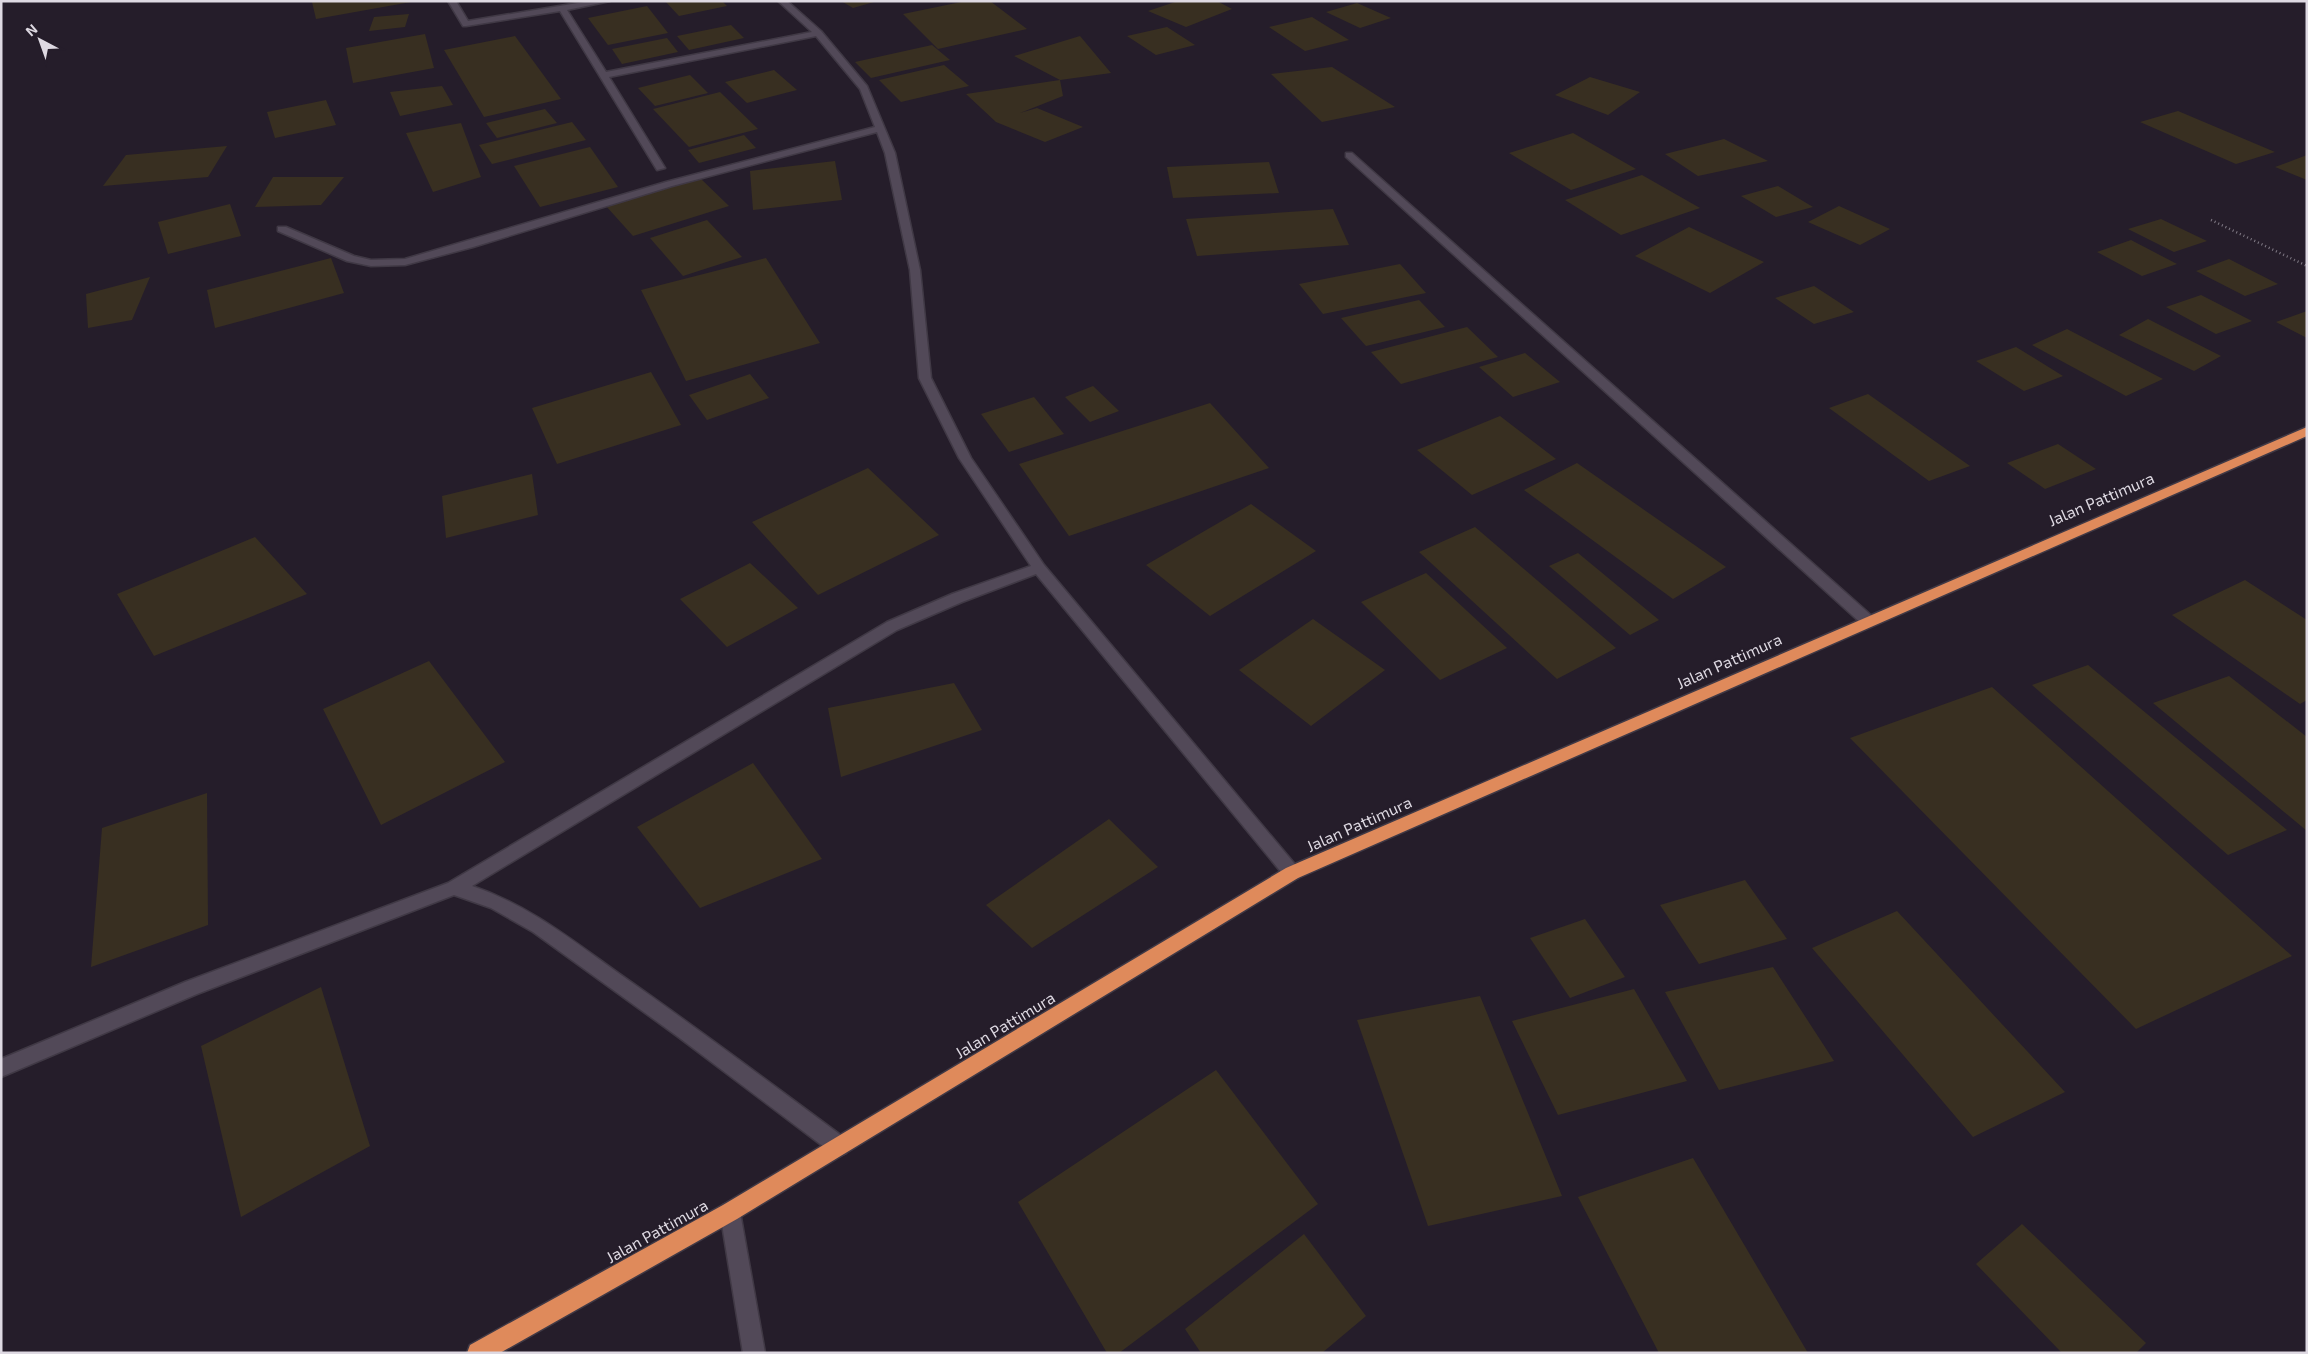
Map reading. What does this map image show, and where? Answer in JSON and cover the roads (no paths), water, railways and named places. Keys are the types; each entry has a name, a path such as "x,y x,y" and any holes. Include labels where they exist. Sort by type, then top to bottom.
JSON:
{"highway":[{"name":"Jalan Pattimura","path":"478,1353 730,1212 1292,873 2307,431"}],"street":[{"path":"452,1 466,24 606,1"},
{"path":"782,1 818,33 864,88 890,153 915,270 926,378 964,458 1039,568 1292,873"},
{"path":"563,9 660,168"},
{"path":"604,75 818,33"},
{"path":"282,229 351,259 370,263 405,262 469,245 669,184 879,128"},
{"path":"1350,155 1868,621"},
{"path":"1,1068 191,988 454,888 892,626 957,598 1039,568"},
{"path":"454,888 498,902 539,926 684,1030 839,1146"},
{"path":"730,1212 754,1353"}]}
